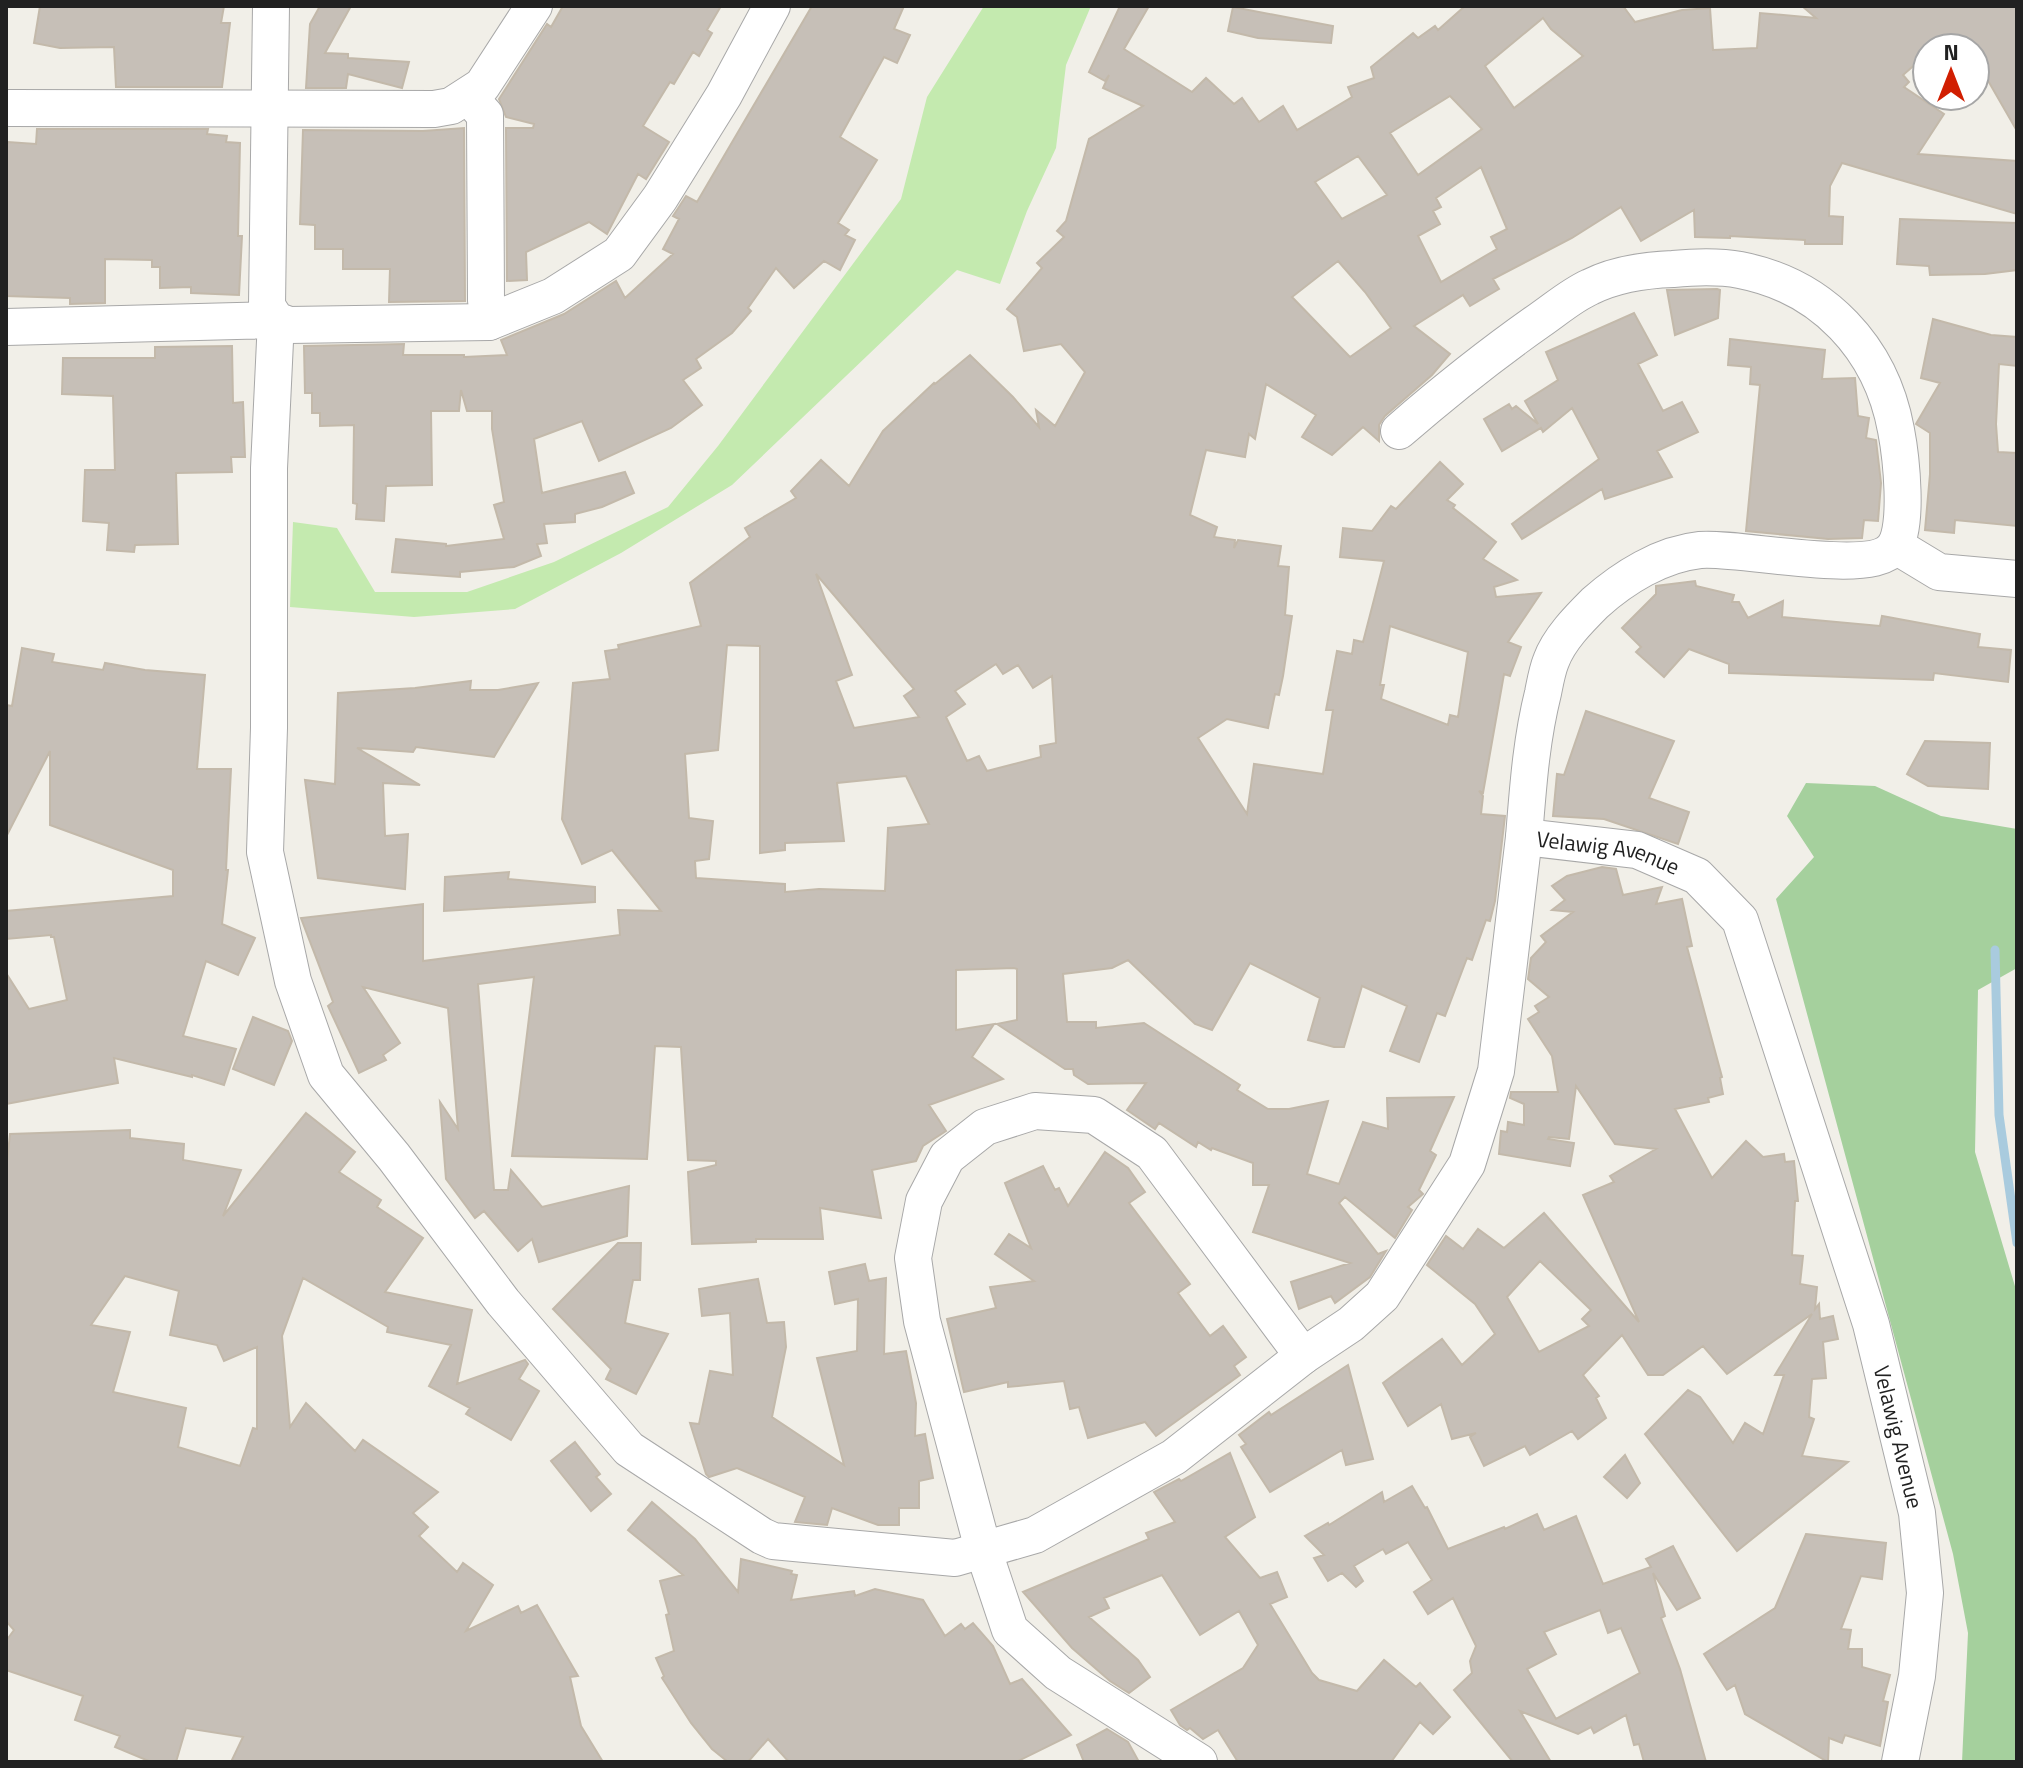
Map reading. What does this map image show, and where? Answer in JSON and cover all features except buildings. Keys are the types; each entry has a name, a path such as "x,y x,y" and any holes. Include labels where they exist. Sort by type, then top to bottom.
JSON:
{"street":[{"path":"271,6 267,306 276,320 269,468 269,728 265,852 293,981 326,1075 394,1157 503,1302 629,1449 773,1541 955,1558 1035,1535 1174,1457 1303,1356 1351,1324 1382,1296 1467,1164 1496,1071 1524,837"},
{"path":"9,108 269,110 434,109 451,106 482,86 534,6"},
{"path":"6,327 276,320 289,325 489,322 553,296 619,254 660,198 708,121 772,6"},
{"path":"468,96 485,115 486,300 489,322"},
{"path":"1399,431 1482,360 1588,287 1616,276 1648,270 1700,267 1740,270 1779,282 1817,303 1850,329 1875,366 1891,404 1902,459 1902,532 1896,546 1939,572 2017,579"},
{"name":"Velawig Avenue","path":"1896,546 1888,555 1850,563 1740,550 1699,550 1665,559 1615,585 1579,618 1551,659 1532,737 1524,837 1637,850 1697,876 1740,920 1871,1324 1917,1513 1925,1593 1917,1676 1900,1762"},
{"path":"1199,1762 1058,1673 1010,1630 983,1549 922,1321 913,1258 924,1201 947,1157 985,1127 1035,1111 1094,1115 1152,1153 1303,1356"}],"green space":[{"path":"984,6 1091,6 1066,65 1056,148 1027,211 1000,284 957,270 732,485 621,553 515,609 414,617 290,607 293,522 337,528 375,592 467,592 554,562 668,507 718,446 901,199 927,97"},
{"path":"1806,783 1875,786 1941,816 2017,829 2017,968 1978,990 1975,1152 2017,1293 2017,1762 1962,1762 1968,1633 1953,1554 1776,899 1814,857 1787,816"}],"waterway":[{"path":"1995,950 1999,1115 2017,1243"}]}
